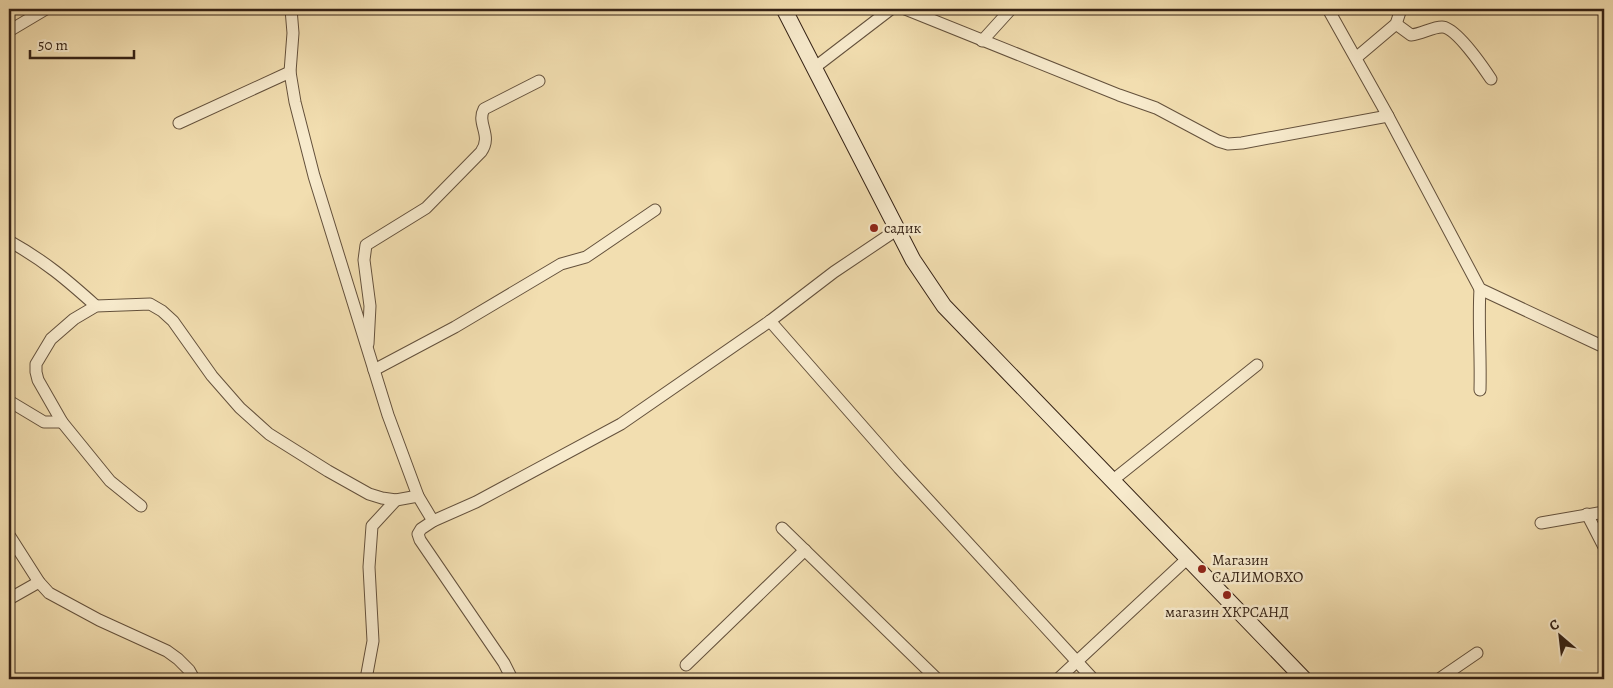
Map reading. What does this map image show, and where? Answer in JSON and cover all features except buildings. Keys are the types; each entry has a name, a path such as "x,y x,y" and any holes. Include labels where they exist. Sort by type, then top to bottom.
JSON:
{"street":[{"path":"9,31 46,9"},
{"path":"291,9 290,72 295,102 314,176 367,353 388,415 418,496 433,521"},
{"path":"784,9 913,260 944,306 1304,679"},
{"path":"814,68 891,9"},
{"path":"905,9 1119,96 1156,108 1218,141 1228,144 1388,116"},
{"path":"982,41 1011,9"},
{"path":"1328,9 1357,57 1365,76 1480,289 1478,319 1480,390"},
{"path":"1357,57 1396,24 1400,9"},
{"path":"1396,24 1411,35 1442,27 1451,30 1475,57 1491,79"},
{"path":"179,123 290,72"},
{"path":"367,353 370,306 364,260 366,245 426,208 481,152 486,142 482,120 484,109 539,81"},
{"path":"374,370 455,328 561,264 586,257 656,210"},
{"path":"512,679 504,663 420,540 418,534 421,529 433,521 476,502 622,424 770,321 834,272 898,230"},
{"path":"9,241 33,254 58,272 96,306"},
{"path":"1480,289 1604,347"},
{"path":"141,506 110,481 62,422 38,380 36,372 36,364 51,339 74,320 96,306 150,304 162,311 173,322 212,376 234,402 270,434 328,471 369,494 396,500 418,496"},
{"path":"770,321 899,468 1093,679"},
{"path":"1113,480 1256,365"},
{"path":"9,401 44,422 62,422"},
{"path":"366,679 373,641 369,567 372,526 396,500"},
{"path":"1541,522 1604,512"},
{"path":"1587,514 1604,547"},
{"path":"782,528 937,679"},
{"path":"9,535 39,582 49,593 167,652 178,659 189,670 194,679"},
{"path":"686,665 805,550"},
{"path":"1058,679 1188,558"},
{"path":"9,600 39,582"},
{"path":"1439,679 1477,653"}],"place":[{"name":"садик","path":"874,228"},
{"name":"Магазин САЛИМОВХО","path":"1202,569"},
{"name":"магазин ХКРСАНД","path":"1227,595"}]}
